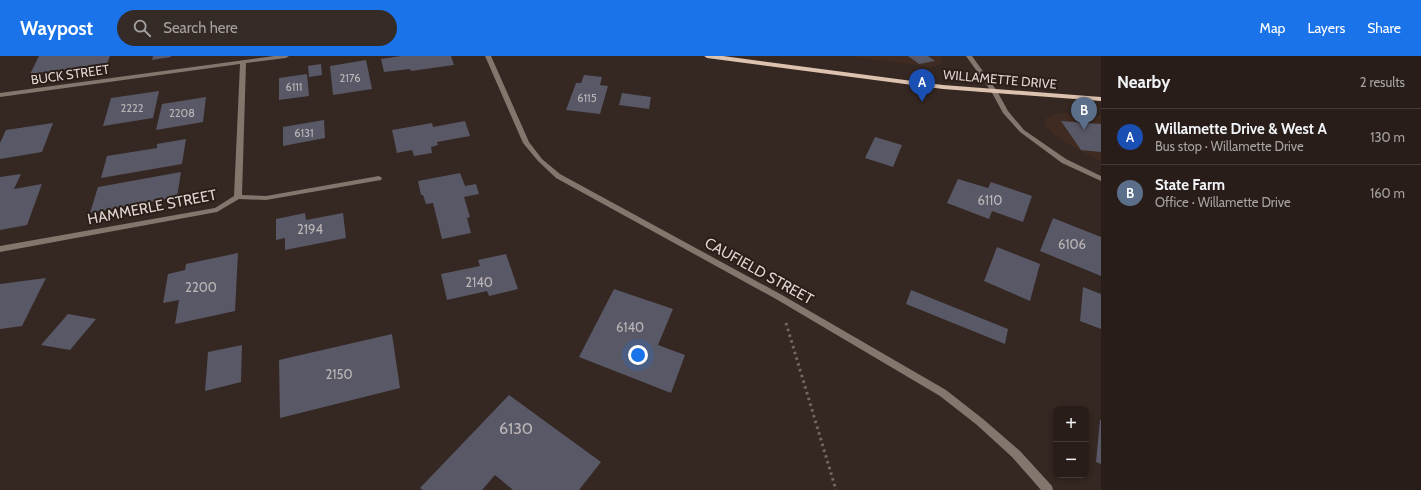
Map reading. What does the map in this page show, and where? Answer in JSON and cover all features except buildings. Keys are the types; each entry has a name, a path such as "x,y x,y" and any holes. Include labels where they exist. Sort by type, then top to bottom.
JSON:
{"main road":[{"name":"WILLAMETTE DRIVE","path":"707,56 907,82 994,91 1101,99"}],"street":[{"name":"BUCK STREET","path":"0,95 286,56"},
{"name":"CAUFIELD STREET","path":"488,56 526,143 540,160 558,176 779,297 943,393 980,422 1016,454 1048,490"},
{"path":"969,56 994,91 1010,119 1031,139 1064,161 1101,179"},
{"path":"238,197 243,62"},
{"name":"HAMMERLE STREET","path":"0,249 217,210 238,197 266,198 379,178"}],"path":[{"path":"779,297 836,490"}],"shaded area":[{"path":"846,56 941,56 943,60 939,65 931,67"},
{"path":"1066,113 1101,116 1101,161 1075,148 1053,134 1046,126 1045,119 1053,114"}],"place":[{"name":"Willamette Drive & West A","path":"922,102"},
{"name":"State Farm","path":"1084,130"}]}
